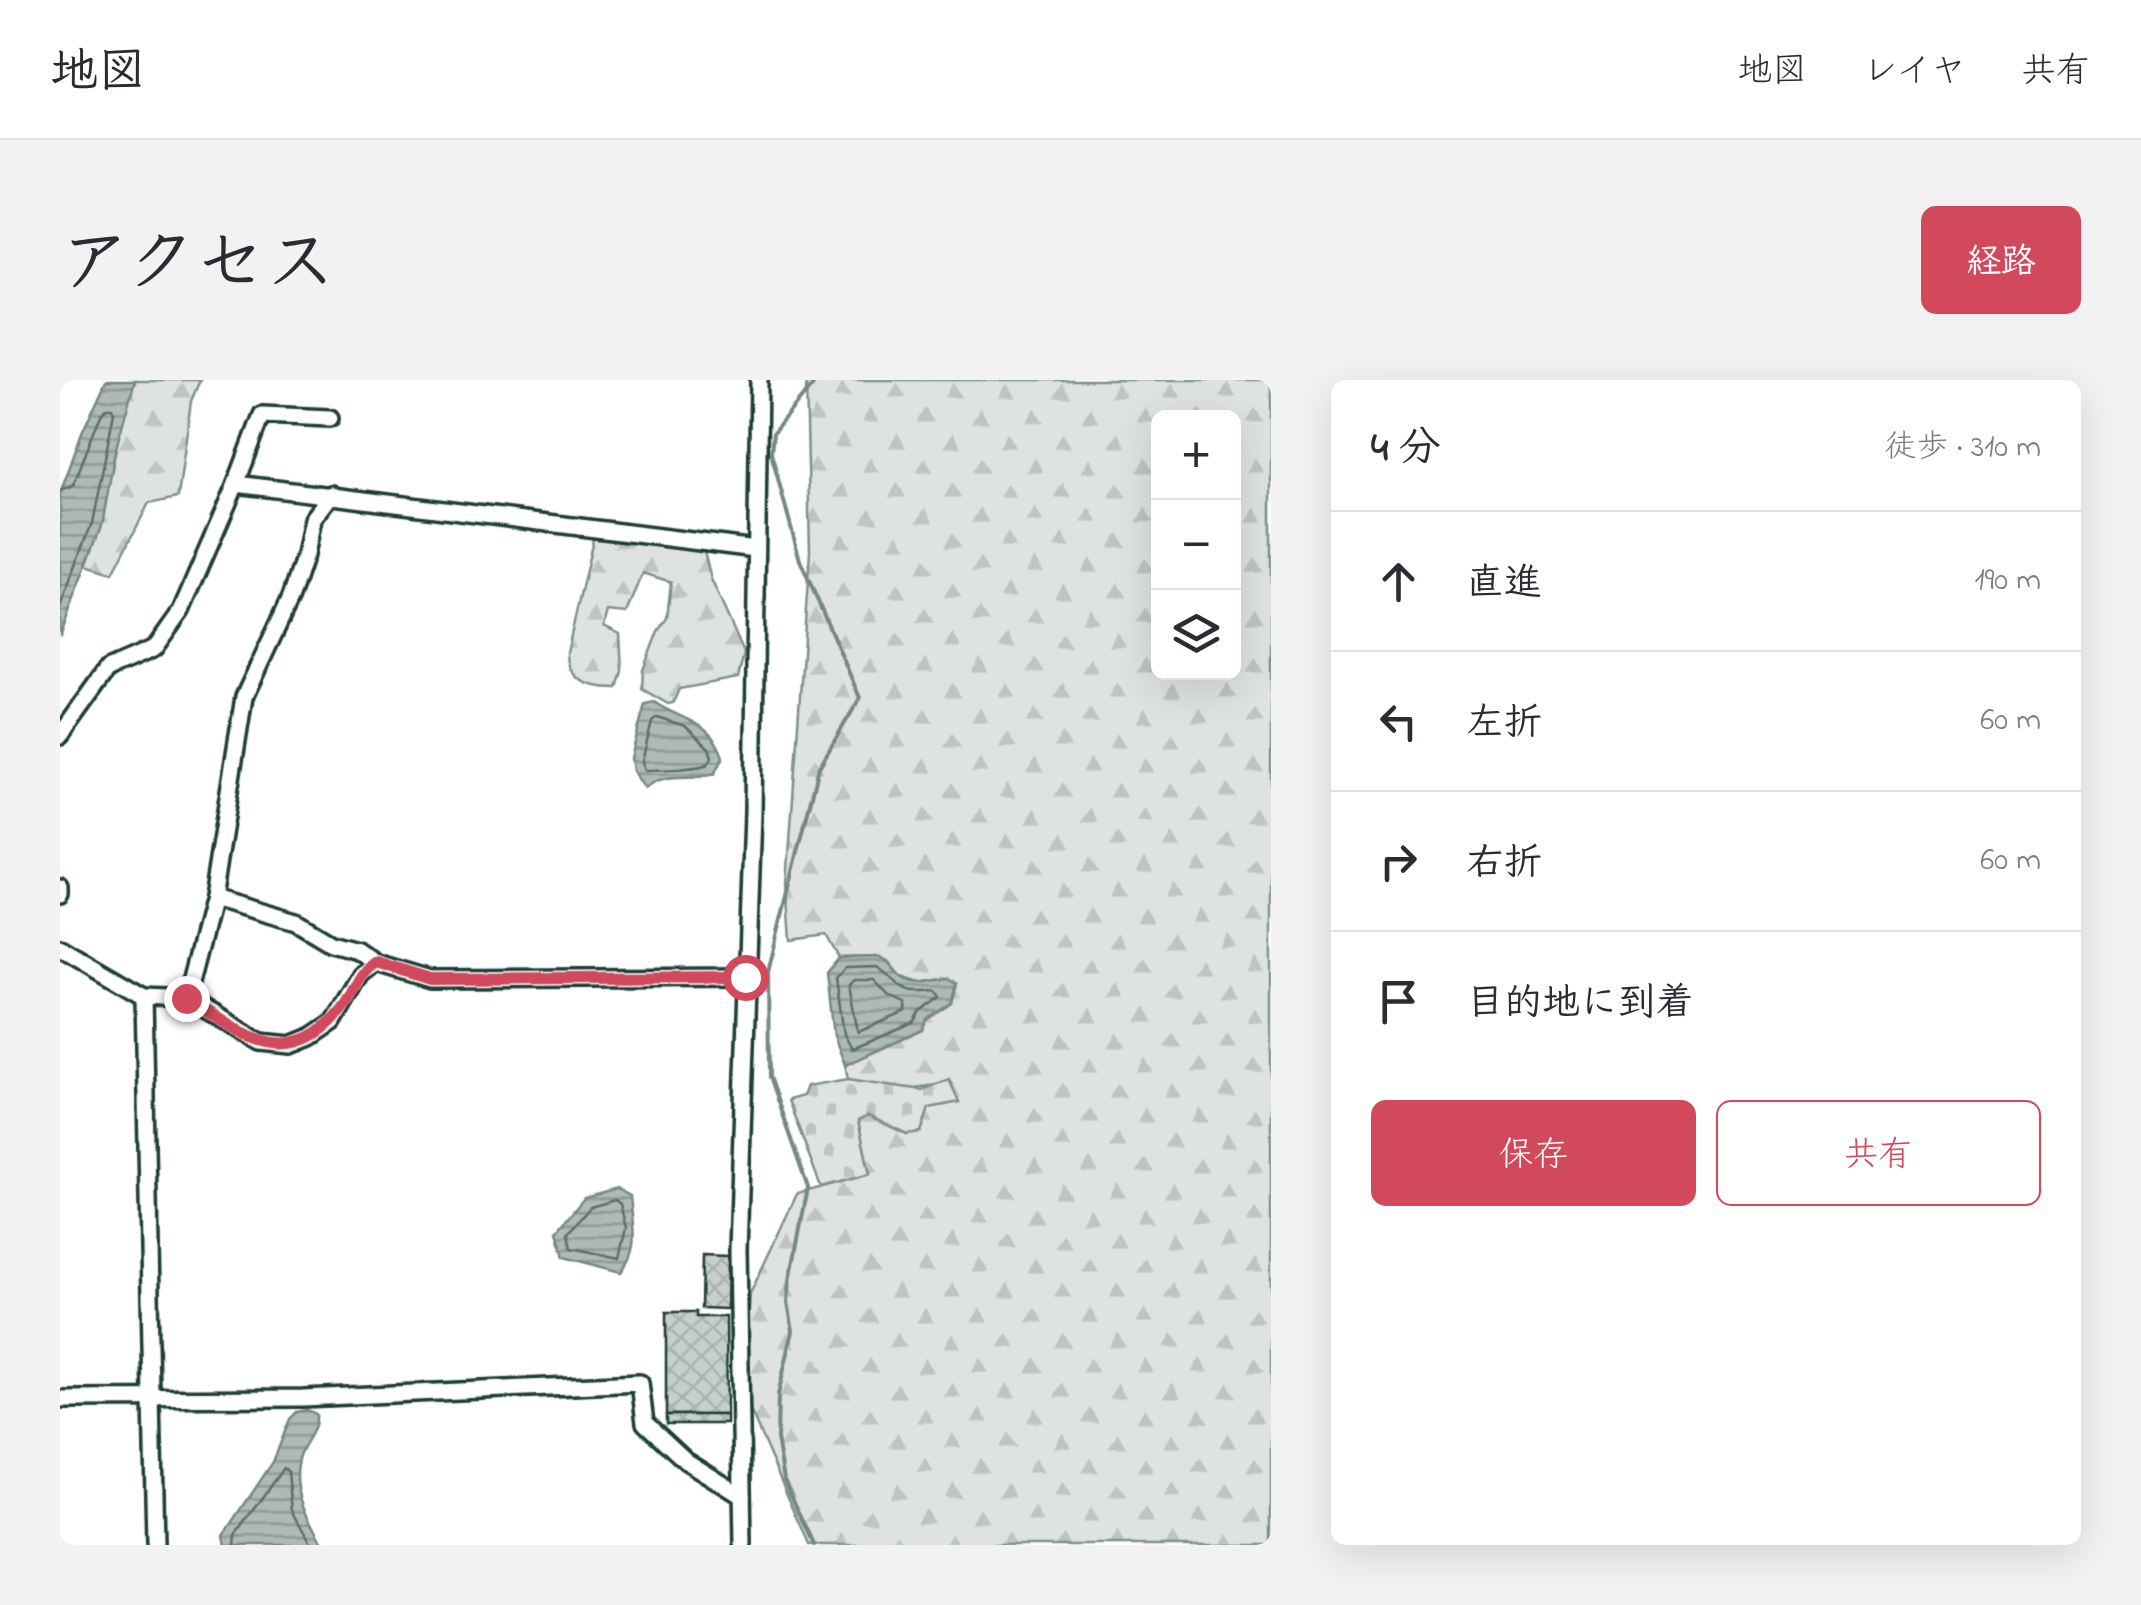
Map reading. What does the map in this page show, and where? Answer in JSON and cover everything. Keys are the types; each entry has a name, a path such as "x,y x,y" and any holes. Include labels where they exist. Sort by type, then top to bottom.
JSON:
{"street":[{"path":"743,1545 738,1250 753,813 759,380"},
{"path":"60,736 108,669 154,649 182,611 262,416 330,418"},
{"path":"236,484 756,550"},
{"path":"186,998 212,898 244,697 291,597 306,555 312,519 331,494"},
{"path":"212,898 296,922 331,943 430,979 745,977"},
{"path":"60,947 144,996 186,998 261,1042 292,1044 311,1037 332,1022 361,974 376,962"},
{"path":"144,996 156,1545"},
{"path":"60,1399 303,1398 640,1383 645,1423 686,1460 742,1496"}],"green space":[{"path":"135,380 200,380 191,401 178,497 149,503 113,573 87,565"},
{"path":"806,380 1271,380 1271,1545 809,1545 743,1394 750,1294 797,1194 870,1174 858,1121 868,1116 907,1134 929,1108 958,1102 949,1080 910,1088 848,1079 845,1065 922,1030 927,1020 952,1003 949,978 920,983 901,977 888,961 879,957 839,958 826,935 791,940 787,884 810,551"},
{"path":"594,535 703,548 711,579 744,653 738,678 679,689 673,703 668,704 642,689 643,670 667,618 671,582 643,573 627,613 608,611 604,626 620,634 622,671 617,688 590,685 576,677 567,653"},
{"path":"848,1079 922,1090 949,1079 959,1102 929,1108 921,1132 907,1134 868,1116 858,1121 870,1174 821,1187 788,1100 803,1096 807,1086"}],"water":[{"path":"106,380 135,380 115,451 102,525 60,636 60,494"},
{"path":"654,702 711,735 723,757 714,774 669,778 645,789 633,771 631,758 645,704"},
{"path":"879,957 909,981 949,978 957,983 952,1003 927,1020 923,1030 845,1065 834,1036 827,973 839,958"},
{"path":"617,1189 630,1196 633,1226 631,1254 621,1272 564,1257 557,1231 584,1198"},
{"path":"307,1410 316,1414 316,1420 299,1459 297,1482 302,1504 323,1545 226,1545 224,1535 273,1462 290,1419"}],"building":[{"path":"702,1255 728,1256 727,1309 701,1308"},
{"path":"666,1312 726,1317 727,1415 666,1415"},
{"path":"666,1415 727,1415 727,1424 666,1424"}],"waterway":[{"path":"814,1545 784,1480 777,1439 778,1395 793,1331 788,1302 790,1280 808,1188 769,1077 768,972 819,767 860,698 800,560 771,453 773,433 817,380"}],"route":[{"path":"186,998 261,1042 292,1044 311,1037 332,1022 361,974 376,962 430,979 745,977"}]}
